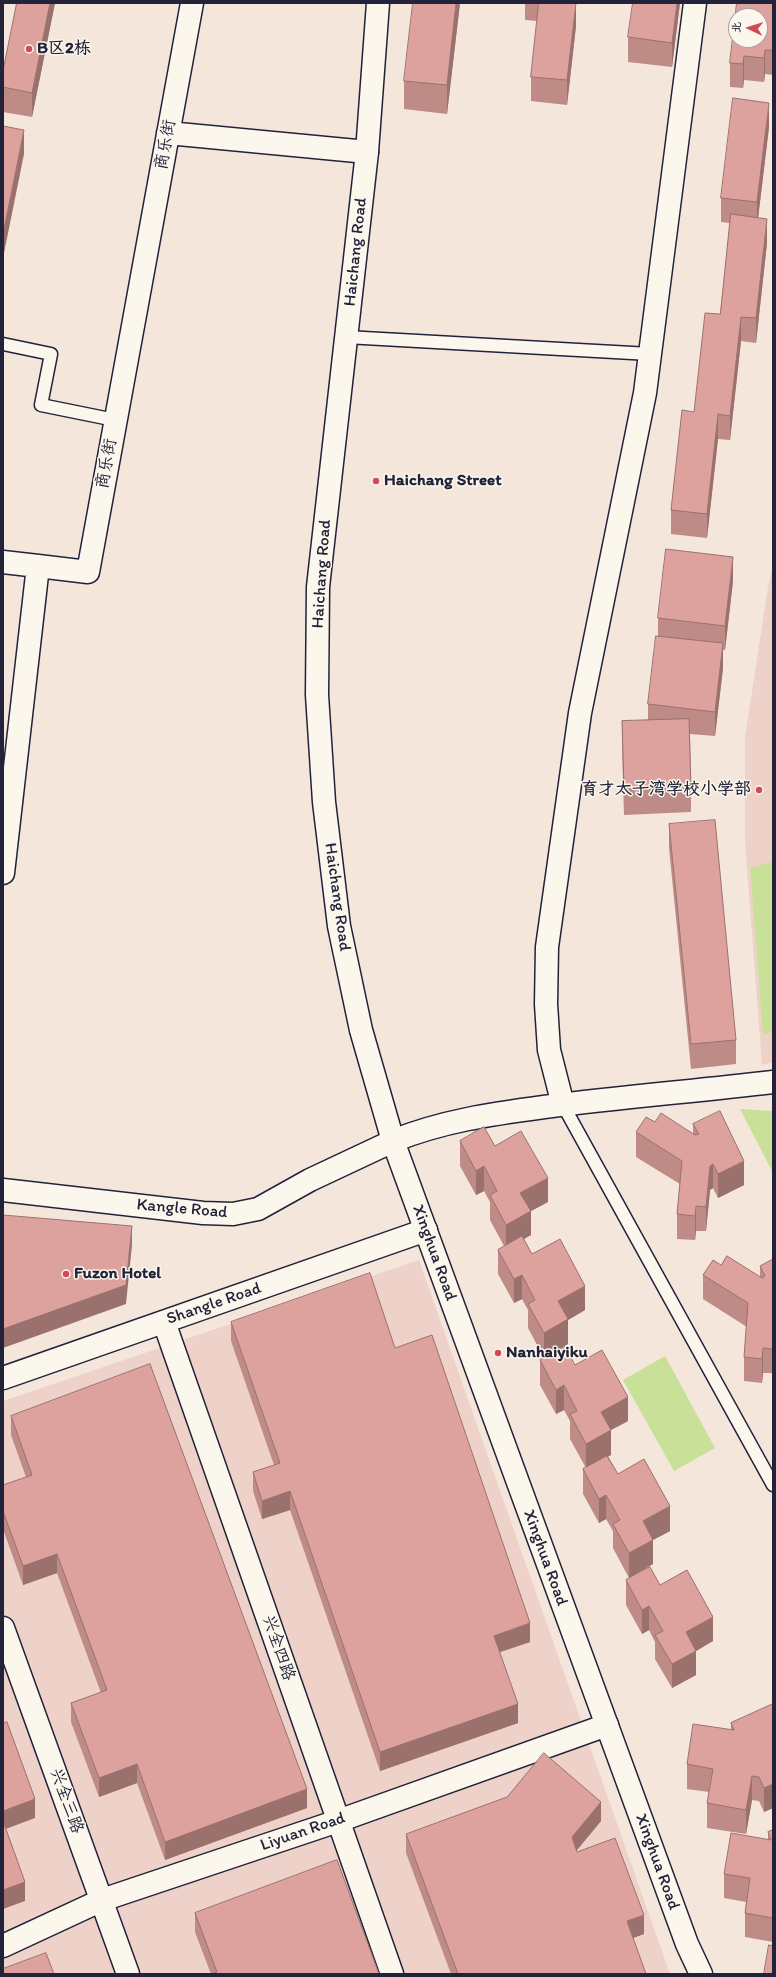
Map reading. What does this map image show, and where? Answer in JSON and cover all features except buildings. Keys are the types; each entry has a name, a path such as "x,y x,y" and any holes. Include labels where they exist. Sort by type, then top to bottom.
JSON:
{"street":[{"name":"商乐街","path":"38,566 88,572 192,3"},
{"name":"Haichang Road","path":"378,3 367,152 318,586 317,695 324,802 339,926 362,1030 393,1140"},
{"path":"563,1105 549,1050 546,1004 547,947 580,713 645,393 695,3"},
{"path":"168,133 367,152"},
{"path":"3,562 38,566 3,873"},
{"name":"Kangle Road","path":"3,1190 203,1213 233,1214 258,1209 310,1180 393,1140 444,1123 478,1116 563,1105 773,1082"},
{"name":"Xinghua Road","path":"393,1140 606,1725 687,1944 701,1974"},
{"name":"Shangle Road","path":"3,1378 426,1230"},
{"name":"兴全四路","path":"164,1322 392,1974"},
{"name":"兴全三路","path":"3,1628 128,1974"},
{"name":"Liyuan Road","path":"3,1946 102,1900 338,1821 606,1725"}],"lane":[{"path":"346,337 650,354"},
{"path":"3,344 51,354 41,405 115,420"},
{"path":"563,1105 773,1485"}],"shaded area":[{"name":"育才太子湾学校小学部","path":"773,566 773,1062 762,1065 745,842 745,737 768,587"},
{"path":"419,1260 670,1974 3,1974 3,1401"}],"green space":[{"path":"773,862 773,1032 763,1035 750,868"},
{"path":"740,1109 773,1111 773,1173"},
{"path":"665,1356 715,1448 674,1471 623,1380"}],"place":[{"name":"B区2栋","path":"29,49"},
{"name":"Haichang Street","path":"376,481"},
{"name":"育才太子湾学校小学部","path":"759,790"},
{"name":"Fuzon Hotel","path":"66,1274"},
{"name":"Nanhaiyiku","path":"498,1353"}]}
